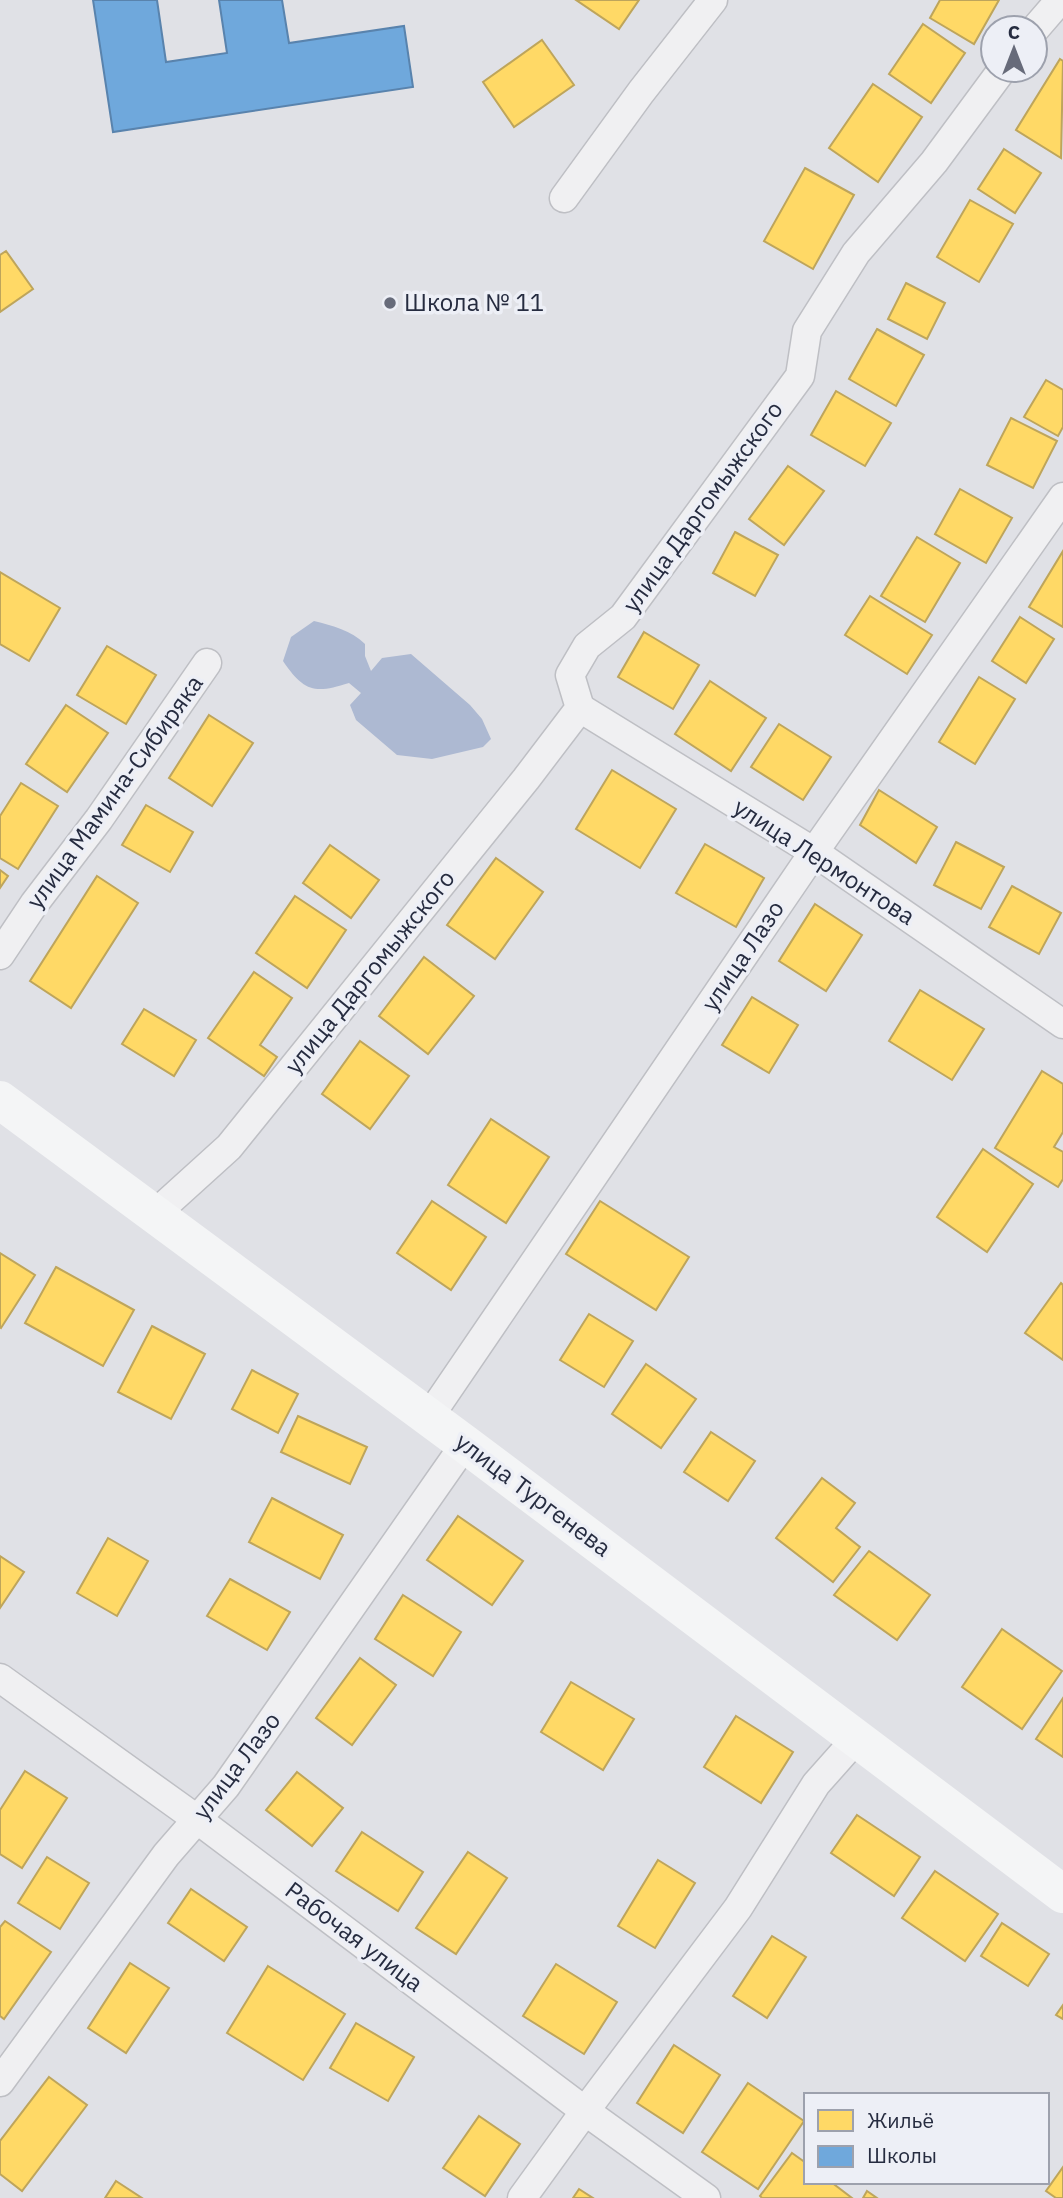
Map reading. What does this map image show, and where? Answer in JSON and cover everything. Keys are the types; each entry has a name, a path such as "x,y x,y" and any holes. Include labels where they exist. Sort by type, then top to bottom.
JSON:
{"street":[{"path":"564,198 641,92 713,0"},
{"path":"1048,14 1060,0"},
{"name":"улица Даргомыжского","path":"155,1214 229,1147 526,779 580,708 570,675 587,646 623,617 800,376 807,331 856,253 934,162 992,84"},
{"name":"улица Лазо","path":"429,1417 814,852 1063,498"},
{"name":"улица Мамина-Сибиряка","path":"0,955 34,904 99,819 206,663"},
{"name":"улица Лермонтова","path":"580,708 814,852 1057,1010"},
{"name":"улица Тургенева","path":"0,1100 429,1417 1063,1894"},
{"name":"улица Лазо","path":"0,2082 166,1855 226,1786 465,1444"},
{"name":"Рабочая улица","path":"0,1678 198,1820 585,2111 706,2198"},
{"path":"523,2198 738,1908 816,1784 856,1739"}],"water":[{"path":"314,621 341,629 360,639 365,644 365,656 371,671 382,658 411,654 470,705 482,719 491,739 483,747 432,759 397,755 356,720 350,705 361,693 349,683 327,689 311,688 297,679 283,661 291,637"}],"building: Жильё":[{"path":"576,0 639,0 619,29"},
{"path":"940,0 999,0 991,14 979,14 979,35 974,44 930,18"},
{"path":"923,24 965,53 931,103 889,74"},
{"path":"542,40 574,85 514,127 483,82"},
{"path":"1060,59 1063,61 1061,158 1016,130 1045,84 1049,84 1049,77"},
{"path":"873,84 922,117 878,182 829,148"},
{"path":"1004,149 1041,173 1015,213 978,189"},
{"path":"805,168 854,195 813,269 764,241"},
{"path":"970,200 1013,224 979,282 937,257"},
{"path":"6,251 33,289 0,312 0,255"},
{"path":"906,283 945,303 927,339 888,319"},
{"path":"877,329 924,355 896,406 849,379"},
{"path":"1046,380 1063,390 1063,427 1058,436 1024,417"},
{"path":"836,391 891,423 865,466 811,435"},
{"path":"1011,418 1057,441 1033,488 987,465"},
{"path":"788,466 824,491 784,545 749,519"},
{"path":"960,489 1012,518 986,563 935,534"},
{"path":"735,532 778,555 755,596 713,573"},
{"path":"917,537 960,563 925,622 881,596"},
{"path":"1063,551 1063,627 1029,607"},
{"path":"0,572 60,608 29,661 0,644"},
{"path":"870,596 932,635 907,674 845,635"},
{"path":"1020,617 1054,639 1026,683 992,661"},
{"path":"644,632 699,665 673,709 618,677"},
{"path":"107,646 156,675 126,724 77,695"},
{"path":"979,677 1015,699 975,764 939,742"},
{"path":"710,681 766,718 731,771 675,734"},
{"path":"66,705 108,733 67,792 26,764"},
{"path":"209,715 253,743 212,806 169,778"},
{"path":"779,724 831,757 803,800 751,767"},
{"path":"612,770 676,809 640,868 576,829"},
{"path":"21,783 58,806 18,869 0,858 0,816"},
{"path":"879,790 937,827 916,863 860,825"},
{"path":"146,805 193,832 170,872 122,845"},
{"path":"956,842 1004,867 981,909 934,885"},
{"path":"705,844 764,878 736,927 676,893"},
{"path":"330,845 379,880 351,918 303,883"},
{"path":"496,858 543,892 495,959 447,925"},
{"path":"0,870 8,876 0,888"},
{"path":"97,876 138,903 71,1008 30,981"},
{"path":"1012,886 1061,913 1039,954 989,927"},
{"path":"295,896 346,930 307,988 256,953"},
{"path":"815,904 862,935 826,991 779,961"},
{"path":"424,957 474,996 428,1054 379,1016"},
{"path":"254,972 292,998 260,1045 277,1057 264,1076 208,1038"},
{"path":"920,990 984,1029 952,1080 889,1041"},
{"path":"752,997 798,1025 769,1073 722,1045"},
{"path":"144,1009 196,1040 174,1076 122,1044"},
{"path":"360,1041 409,1076 370,1129 322,1094"},
{"path":"1042,1071 1063,1084 1063,1132 1054,1147 1063,1152 1063,1179 1058,1187 995,1148"},
{"path":"491,1119 549,1157 506,1223 448,1185"},
{"path":"983,1149 1033,1184 987,1252 937,1217"},
{"path":"432,1201 486,1237 451,1290 397,1253"},
{"path":"600,1201 689,1257 656,1310 566,1254"},
{"path":"0,1253 35,1275 1,1328 0,1327"},
{"path":"56,1267 134,1310 103,1366 25,1323"},
{"path":"1061,1283 1063,1285 1063,1360 1025,1333"},
{"path":"589,1314 633,1341 604,1387 560,1360"},
{"path":"152,1326 205,1354 171,1419 118,1392"},
{"path":"646,1364 696,1399 661,1448 612,1414"},
{"path":"252,1370 298,1394 278,1433 232,1409"},
{"path":"298,1416 367,1447 350,1484 281,1452"},
{"path":"711,1432 755,1461 728,1501 684,1472"},
{"path":"822,1478 855,1503 836,1528 860,1547 833,1582 776,1538"},
{"path":"272,1498 343,1535 320,1579 249,1542"},
{"path":"458,1516 523,1561 492,1605 427,1560"},
{"path":"108,1538 148,1561 117,1616 77,1593"},
{"path":"869,1551 930,1595 897,1640 834,1595"},
{"path":"0,1556 24,1572 0,1608"},
{"path":"230,1579 290,1612 267,1650 207,1616"},
{"path":"403,1595 461,1632 433,1676 375,1639"},
{"path":"1002,1629 1062,1671 1022,1729 962,1687"},
{"path":"360,1658 396,1685 352,1745 316,1718"},
{"path":"571,1682 634,1719 603,1770 541,1732"},
{"path":"1063,1698 1063,1757 1036,1739"},
{"path":"736,1716 793,1752 761,1803 704,1767"},
{"path":"25,1771 67,1798 22,1868 0,1854 0,1810"},
{"path":"297,1772 343,1808 312,1846 266,1810"},
{"path":"857,1815 920,1857 894,1896 831,1853"},
{"path":"362,1832 423,1872 398,1911 336,1871"},
{"path":"468,1852 507,1878 456,1954 416,1928"},
{"path":"47,1857 89,1883 60,1929 18,1903"},
{"path":"658,1860 695,1883 655,1948 618,1926"},
{"path":"935,1871 998,1914 965,1961 902,1918"},
{"path":"191,1889 247,1927 224,1961 168,1923"},
{"path":"5,1921 51,1952 4,2019 0,2016 0,1927"},
{"path":"1002,1923 1049,1954 1028,1986 981,1956"},
{"path":"772,1936 806,1957 767,2018 733,1996"},
{"path":"130,1963 169,1988 126,2053 88,2028"},
{"path":"556,1964 617,2002 584,2054 523,2016"},
{"path":"268,1966 345,2014 303,2080 227,2033"},
{"path":"1063,2005 1063,2019 1056,2015"},
{"path":"356,2023 414,2057 388,2101 330,2068"},
{"path":"674,2045 720,2075 683,2133 637,2103"},
{"path":"49,2077 87,2105 22,2191 0,2174 0,2141"},
{"path":"748,2083 804,2121 758,2189 702,2152"},
{"path":"479,2116 520,2144 485,2196 443,2168"},
{"path":"792,2153 804,2162 804,2184 834,2184 852,2198 762,2198 760,2196"},
{"path":"1063,2167 1063,2198 1056,2198 1046,2191"},
{"path":"116,2181 142,2198 105,2198"},
{"path":"579,2189 593,2198 573,2198"},
{"path":"867,2191 877,2198 863,2198"}],"building: Школы":[{"path":"93,0 157,0 166,62 227,53 219,0 282,0 289,43 404,26 413,87 113,132"}],"place":[{"name":"Школа № 11","path":"390,303"}]}
